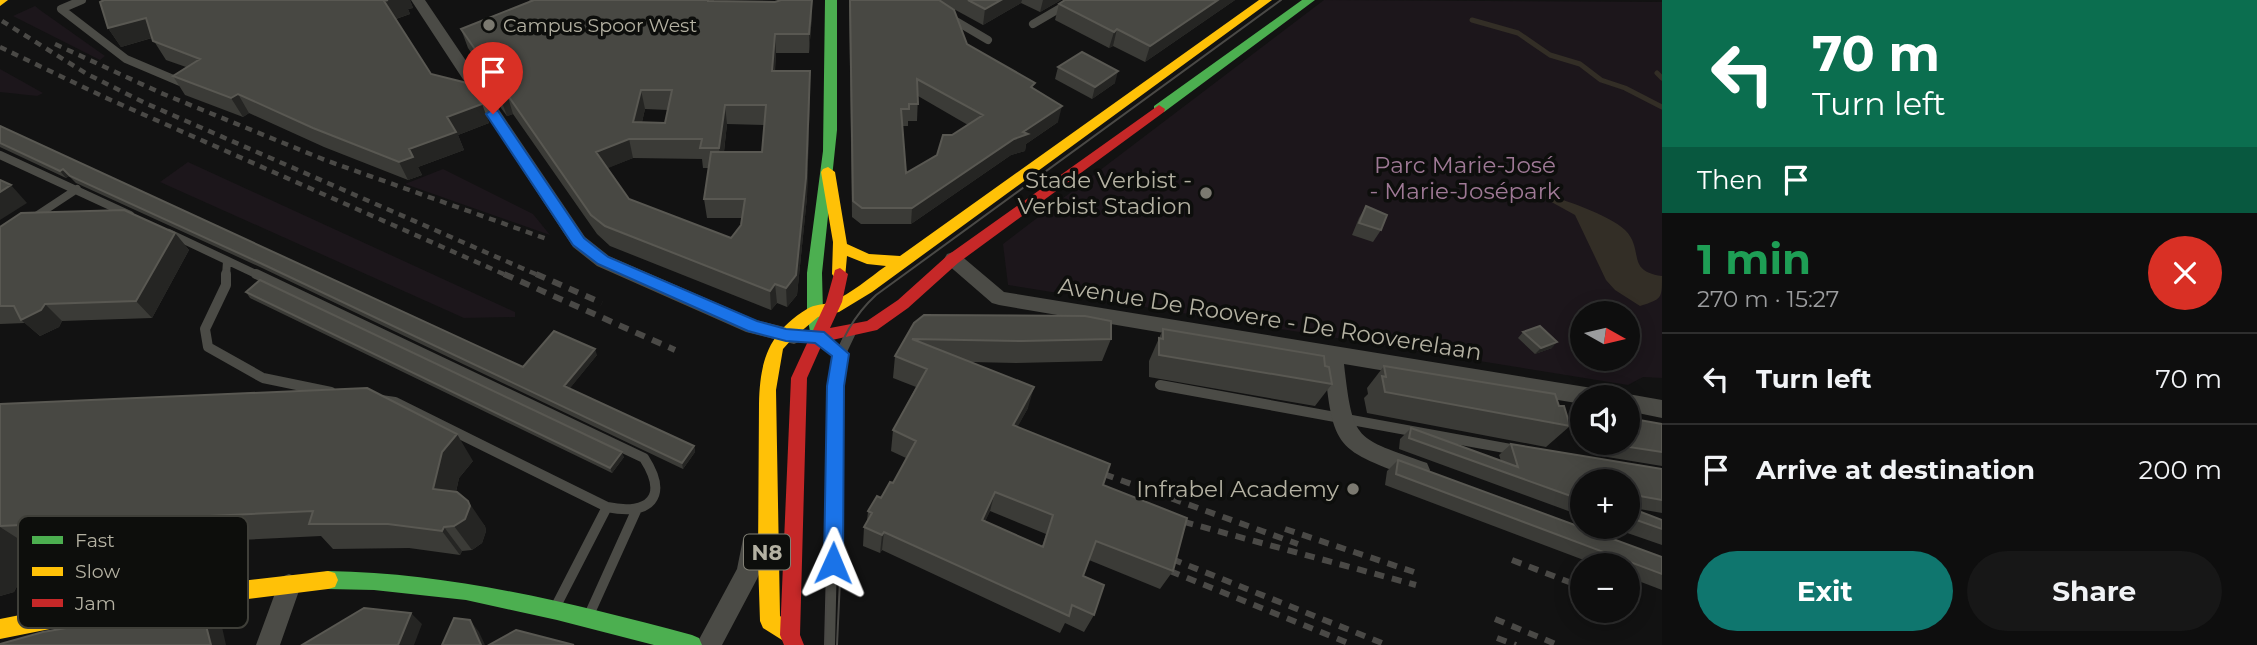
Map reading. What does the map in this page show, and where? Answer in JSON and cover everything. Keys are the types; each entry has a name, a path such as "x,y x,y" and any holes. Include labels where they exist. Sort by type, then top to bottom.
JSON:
{"street":[{"path":"418,0 579,242 603,261 753,327 786,335 819,337 902,262 1264,0"},
{"name":"N8","path":"819,337 813,312 822,204 828,172 831,0"},
{"path":"813,312 839,317 858,328 871,326 903,304 953,259 1309,0"},
{"name":"N8","path":"792,640 799,378 804,358 819,337 839,317 840,247 828,172"},
{"path":"840,247 867,259 902,262"},
{"name":"Avenue De Roovere - De Rooverelaan","path":"953,259 999,298 1570,393"},
{"name":"N8","path":"792,640 770,621 769,611 766,573 769,377 776,346 813,312"},
{"path":"1333,354 1345,429 1353,442 1366,450 1443,479"},
{"path":"1640,405 1662,409"},
{"path":"708,645 749,570 756,495 769,458"},
{"path":"248,590 336,580 418,586 523,602 692,645"},
{"path":"268,645 289,585"},
{"path":"0,629 18,624"}],"lane":[{"path":"82,0 61,9 126,59 185,84"},
{"path":"1033,24 1074,0"},
{"path":"940,11 988,40"},
{"path":"0,155 139,219"},
{"path":"22,225 77,189"},
{"path":"164,231 644,458 653,470 657,483 656,496 649,506 636,511 619,511 607,507 395,402 370,398"},
{"path":"227,261 226,285 205,329 208,347 263,378 345,395"},
{"path":"830,645 836,386 841,354 839,317"},
{"path":"841,354 848,336 858,328"},
{"path":"819,337 841,354"},
{"path":"1160,385 1533,453"},
{"path":"554,610 607,507"},
{"path":"587,618 636,511"}],"green space":[{"name":"Parc Marie-José - Marie-Josépark","path":"1324,0 1662,2 1662,378 1643,377 1628,385 1008,285 1003,244"},
{"path":"35,6 105,56 100,60 13,16"},
{"path":"0,69 43,93 37,96 0,92"},
{"path":"188,162 515,312 515,317 464,318 160,182"},
{"path":"443,169 533,214 550,235 405,184"}],"shaded area":[{"path":"1540,192 1597,213 1625,230 1631,238 1643,270 1662,276 1659,297 1640,306 1640,301 1632,301 1615,290 1606,280 1575,215 1546,199"}],"building":[{"path":"388,0 384,1 431,74 467,83 482,104 447,117 456,132 409,149 413,157 399,162 313,128 238,94 231,98 173,76 200,59 153,41 146,18 108,28 100,2"},
{"path":"534,0 812,0 809,34 775,34 772,71 810,71 806,178 796,275 786,288 775,284 770,291 605,226 591,215 507,94 500,97 494,88 504,91 461,29","holes":["641,90 672,90 665,123 633,122","725,105 766,105 762,152 711,152 704,199 745,199 741,225 731,238 629,199 596,152 629,139 702,139 700,148 719,148"]},
{"path":"850,0 939,0 954,10 967,44 1035,83 1031,87 1062,106 1023,132 1028,134 1014,139 912,208 862,208 853,201","holes":["917,79 983,115 952,135 943,135 937,155 906,173 901,109 909,109 909,104 918,104"]},
{"path":"968,0 1001,0 985,9"},
{"path":"1065,0 1218,0 1150,46 1117,29 1114,32 1059,4"},
{"path":"1082,52 1118,71 1095,87 1058,67"},
{"path":"0,126 523,367 554,331 595,349 564,386 694,446 682,463 70,176 63,169 60,171 0,143"},
{"path":"0,180 11,185 0,192"},
{"path":"1366,206 1387,215 1381,230 1359,223"},
{"path":"124,210 175,233 136,301 45,304 41,310 21,320 14,306 0,306 0,227 21,213"},
{"path":"260,280 622,452 610,468 246,292"},
{"path":"924,315 1085,316 1111,321 1111,339 912,339 1034,387 1013,425 1110,464 1103,485 1187,518 1173,571 1096,541 1083,576 1104,585 1094,615 1072,605 1069,616 884,532 882,535 864,527 872,513 868,511 877,496 881,498 890,482 893,483 916,441 893,430 927,369 895,356 914,323","holes":["995,492 1053,515 1043,547 982,520"]},
{"path":"1540,326 1557,342 1541,348 1523,332"},
{"path":"1163,329 1324,356 1332,384 1159,355 1159,338 1163,339"},
{"path":"1384,366 1555,394 1559,406 1564,406 1570,426 1385,392 1382,376 1386,377"},
{"path":"367,388 457,434 442,452 433,489 457,492 470,506 465,519 454,526 444,527 442,531 388,524 309,524 313,511 209,516 18,516 18,525 0,526 0,404"},
{"path":"1640,420 1662,424 1662,452 1640,449"},
{"path":"1411,428 1518,467 1511,444 1662,469 1662,500 1640,496 1640,469 1570,469 1570,496 1409,438"},
{"path":"1398,460 1570,523 1570,539 1613,539 1662,557 1662,574 1640,566 1640,553 1606,553 1396,474"},
{"path":"1640,512 1662,520 1662,529 1640,521"},
{"path":"364,608 411,613 398,645 302,645"},
{"path":"454,618 470,620 481,645 442,645"},
{"path":"66,628 207,628 211,645 0,645"},
{"path":"516,630 574,645 489,645"}],"waterway":[{"path":"1472,20 1518,33 1550,55 1580,64 1601,80 1625,88 1662,107"},
{"path":"1657,73 1662,78"}],"tram line":[{"path":"825,645 832,371 843,339 854,320 876,295 1281,0"},
{"path":"837,645 841,558 841,381 847,352"}],"railway":[{"path":"2,21 87,74 145,103 540,276"},
{"path":"55,44 161,93 325,160 547,239"},
{"path":"0,47 104,97 508,276"},
{"path":"504,274 675,350"},
{"path":"536,274 602,303"},
{"path":"1087,468 1298,544"},
{"path":"1166,517 1416,585"},
{"path":"1285,529 1414,572"},
{"path":"1172,559 1387,645"},
{"path":"1512,560 1570,582"},
{"path":"1170,571 1353,645"},
{"path":"1495,619 1558,645"},
{"path":"1497,638 1516,645"}],"traffic: fast":[{"path":"818,332 814,293 830,151 831,0"},
{"path":"1159,109 1309,0"},
{"path":"328,580 374,581 466,591 557,610 692,645"}],"traffic: slow":[{"path":"816,311 834,308 867,288 1266,0"},
{"path":"828,172 840,242 840,274"},
{"path":"840,247 867,259 902,262"},
{"path":"790,635 770,621 768,601 767,390 775,349 786,334 813,312"},
{"path":"248,590 328,580"},
{"path":"0,629 18,625"}],"traffic: jam":[{"path":"819,337 871,326 903,304 953,259 1159,109"},
{"path":"794,645 790,635 799,378 829,315 840,274"}],"place":[{"name":"Campus Spoor West","path":"489,25"},
{"name":"Stade Verbist - Verbist Stadion","path":"1206,193"},
{"name":"Infrabel Academy","path":"1353,489"}],"route":[{"path":"493,114 579,242 603,261 753,327 786,335 819,337 841,354 836,386 833,563"}]}
